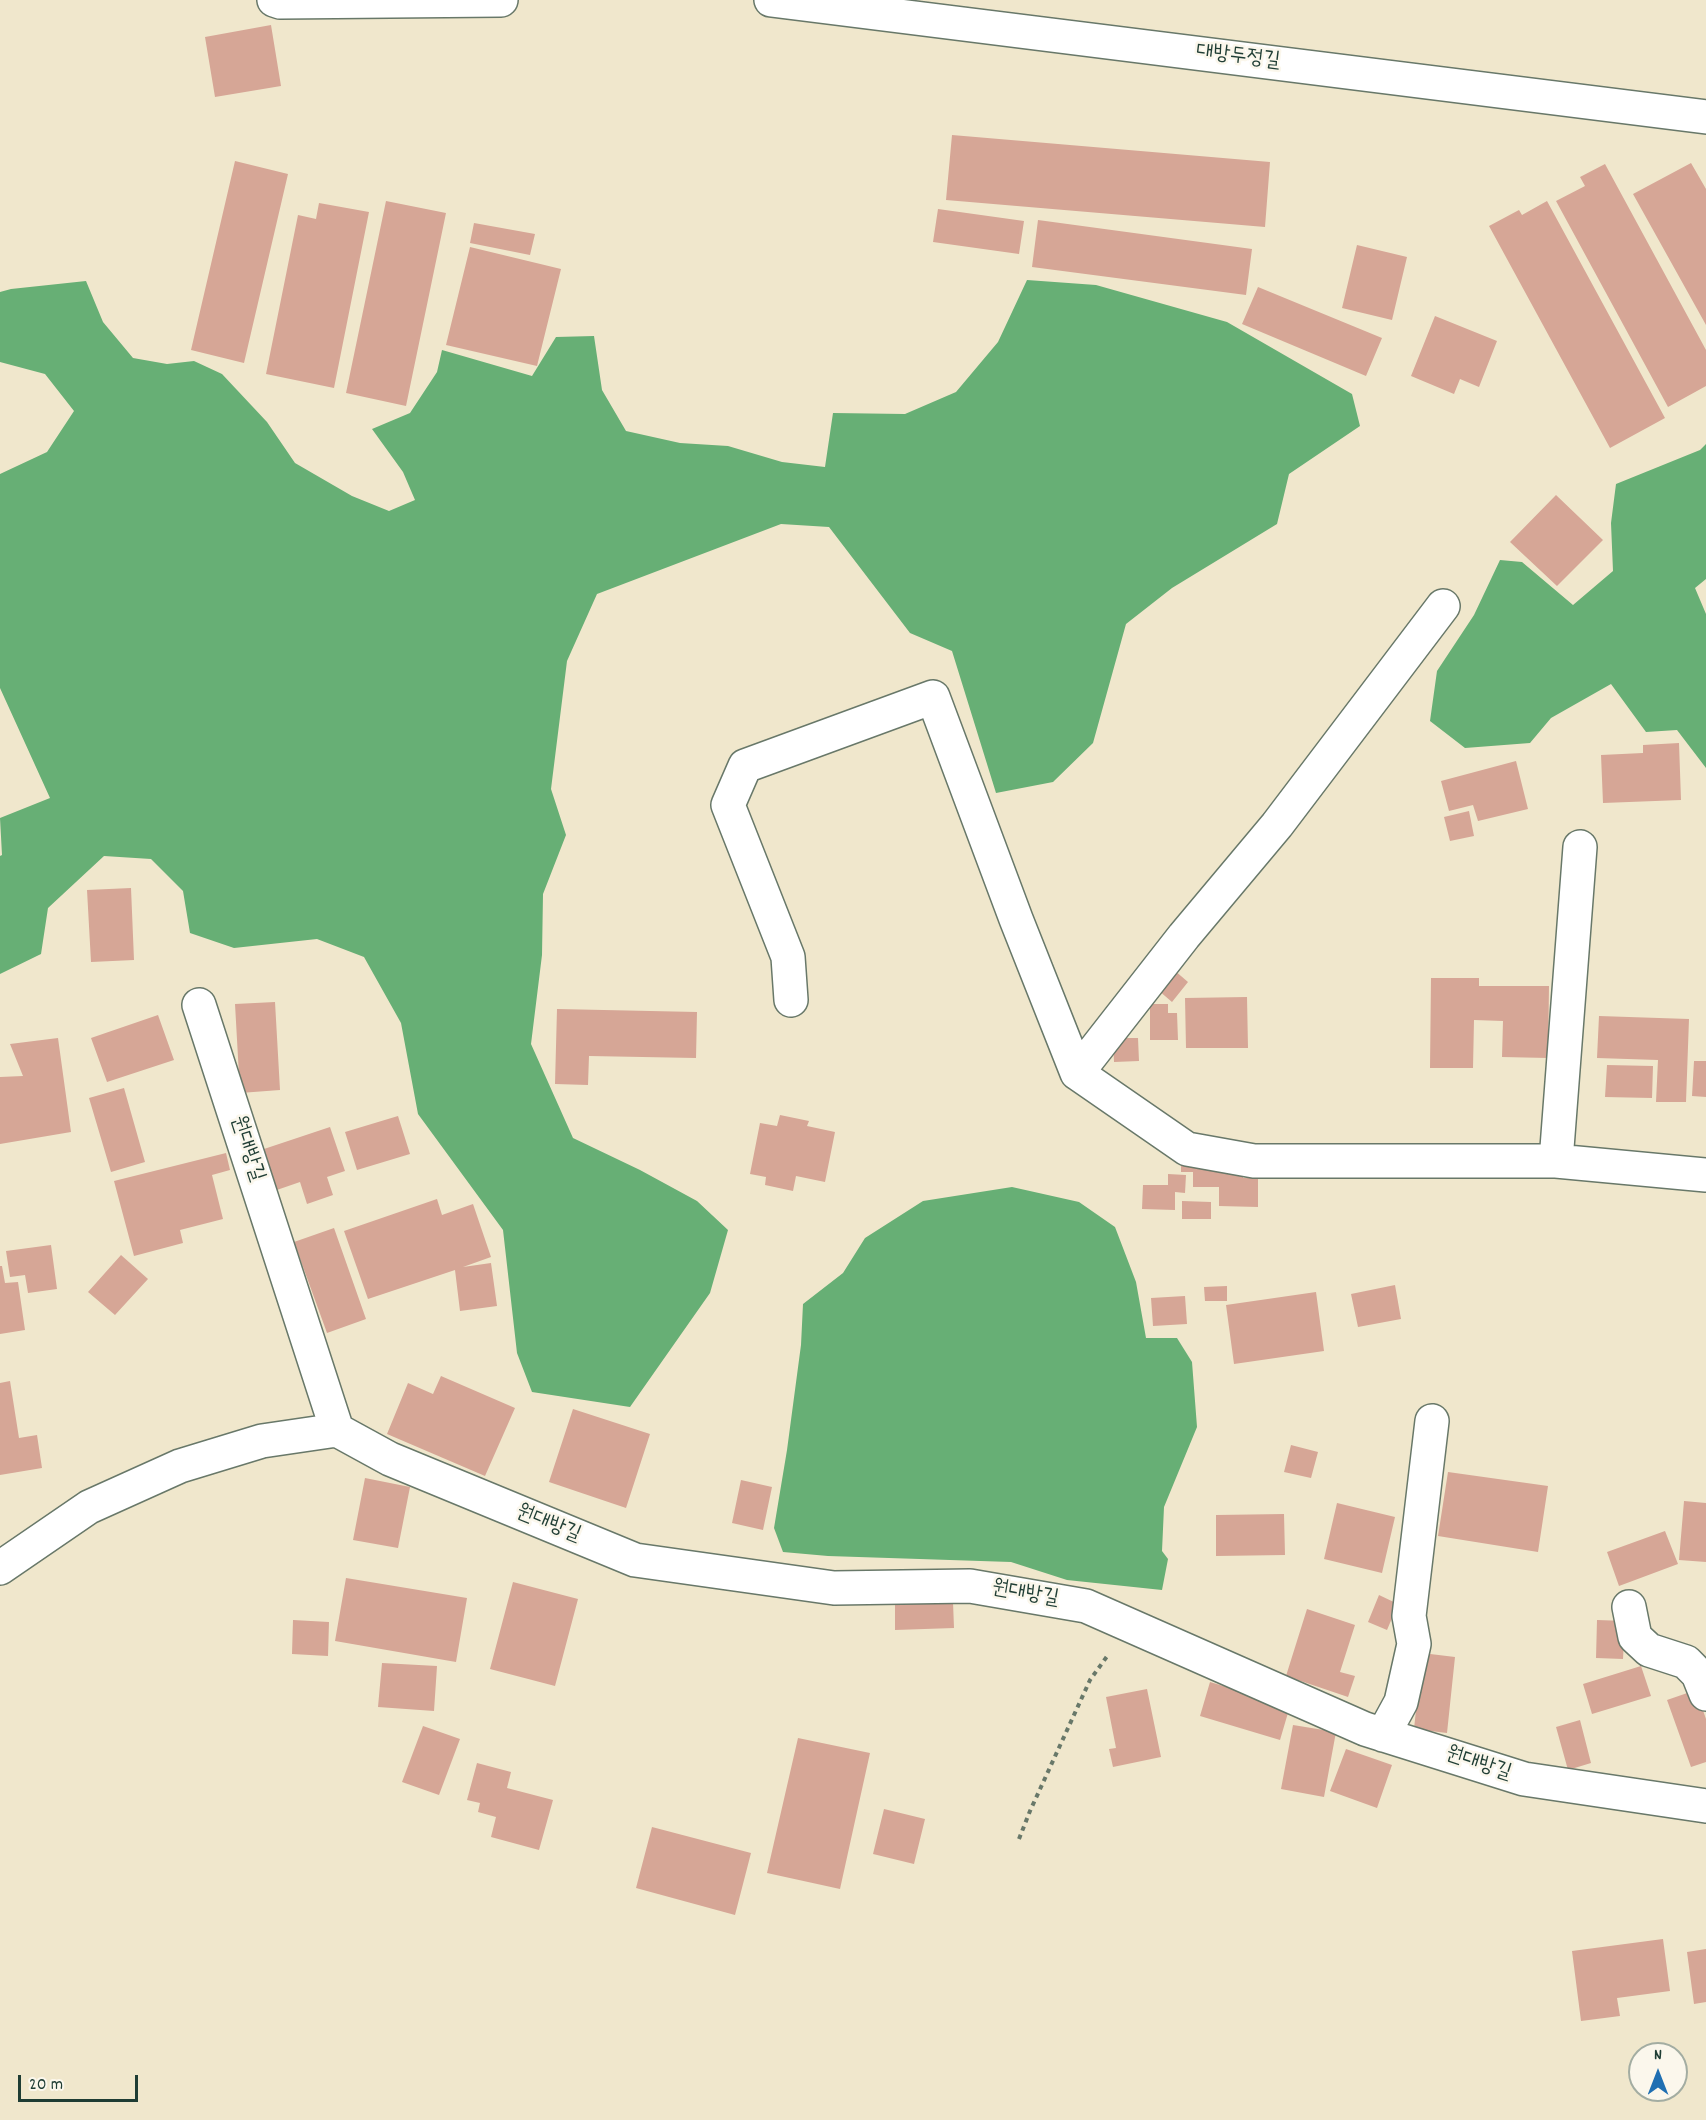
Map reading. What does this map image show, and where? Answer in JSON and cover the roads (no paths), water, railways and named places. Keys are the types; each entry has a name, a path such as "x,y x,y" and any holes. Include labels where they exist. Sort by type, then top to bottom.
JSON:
{"street":[{"path":"274,0 280,2 501,0"},
{"name":"대방두정길","path":"771,0 1706,117"},
{"path":"1077,1073 1184,936 1277,825 1443,606"},
{"path":"790,1000 788,957 728,805 745,766 933,697 1016,919 1077,1073 1187,1149 1254,1161 1556,1161 1706,1175"},
{"path":"1556,1161 1580,847"},
{"name":"원대방길","path":"199,1005 337,1430 390,1459 635,1560 834,1588 970,1586 1086,1606 1383,1735 1524,1779 1706,1806"},
{"path":"1383,1735 1401,1702 1414,1644 1409,1616 1432,1421"},
{"path":"0,1568 89,1507 180,1467 262,1440 337,1430"},
{"path":"1629,1607 1635,1637 1649,1650 1686,1662 1698,1674 1706,1694"}]}
